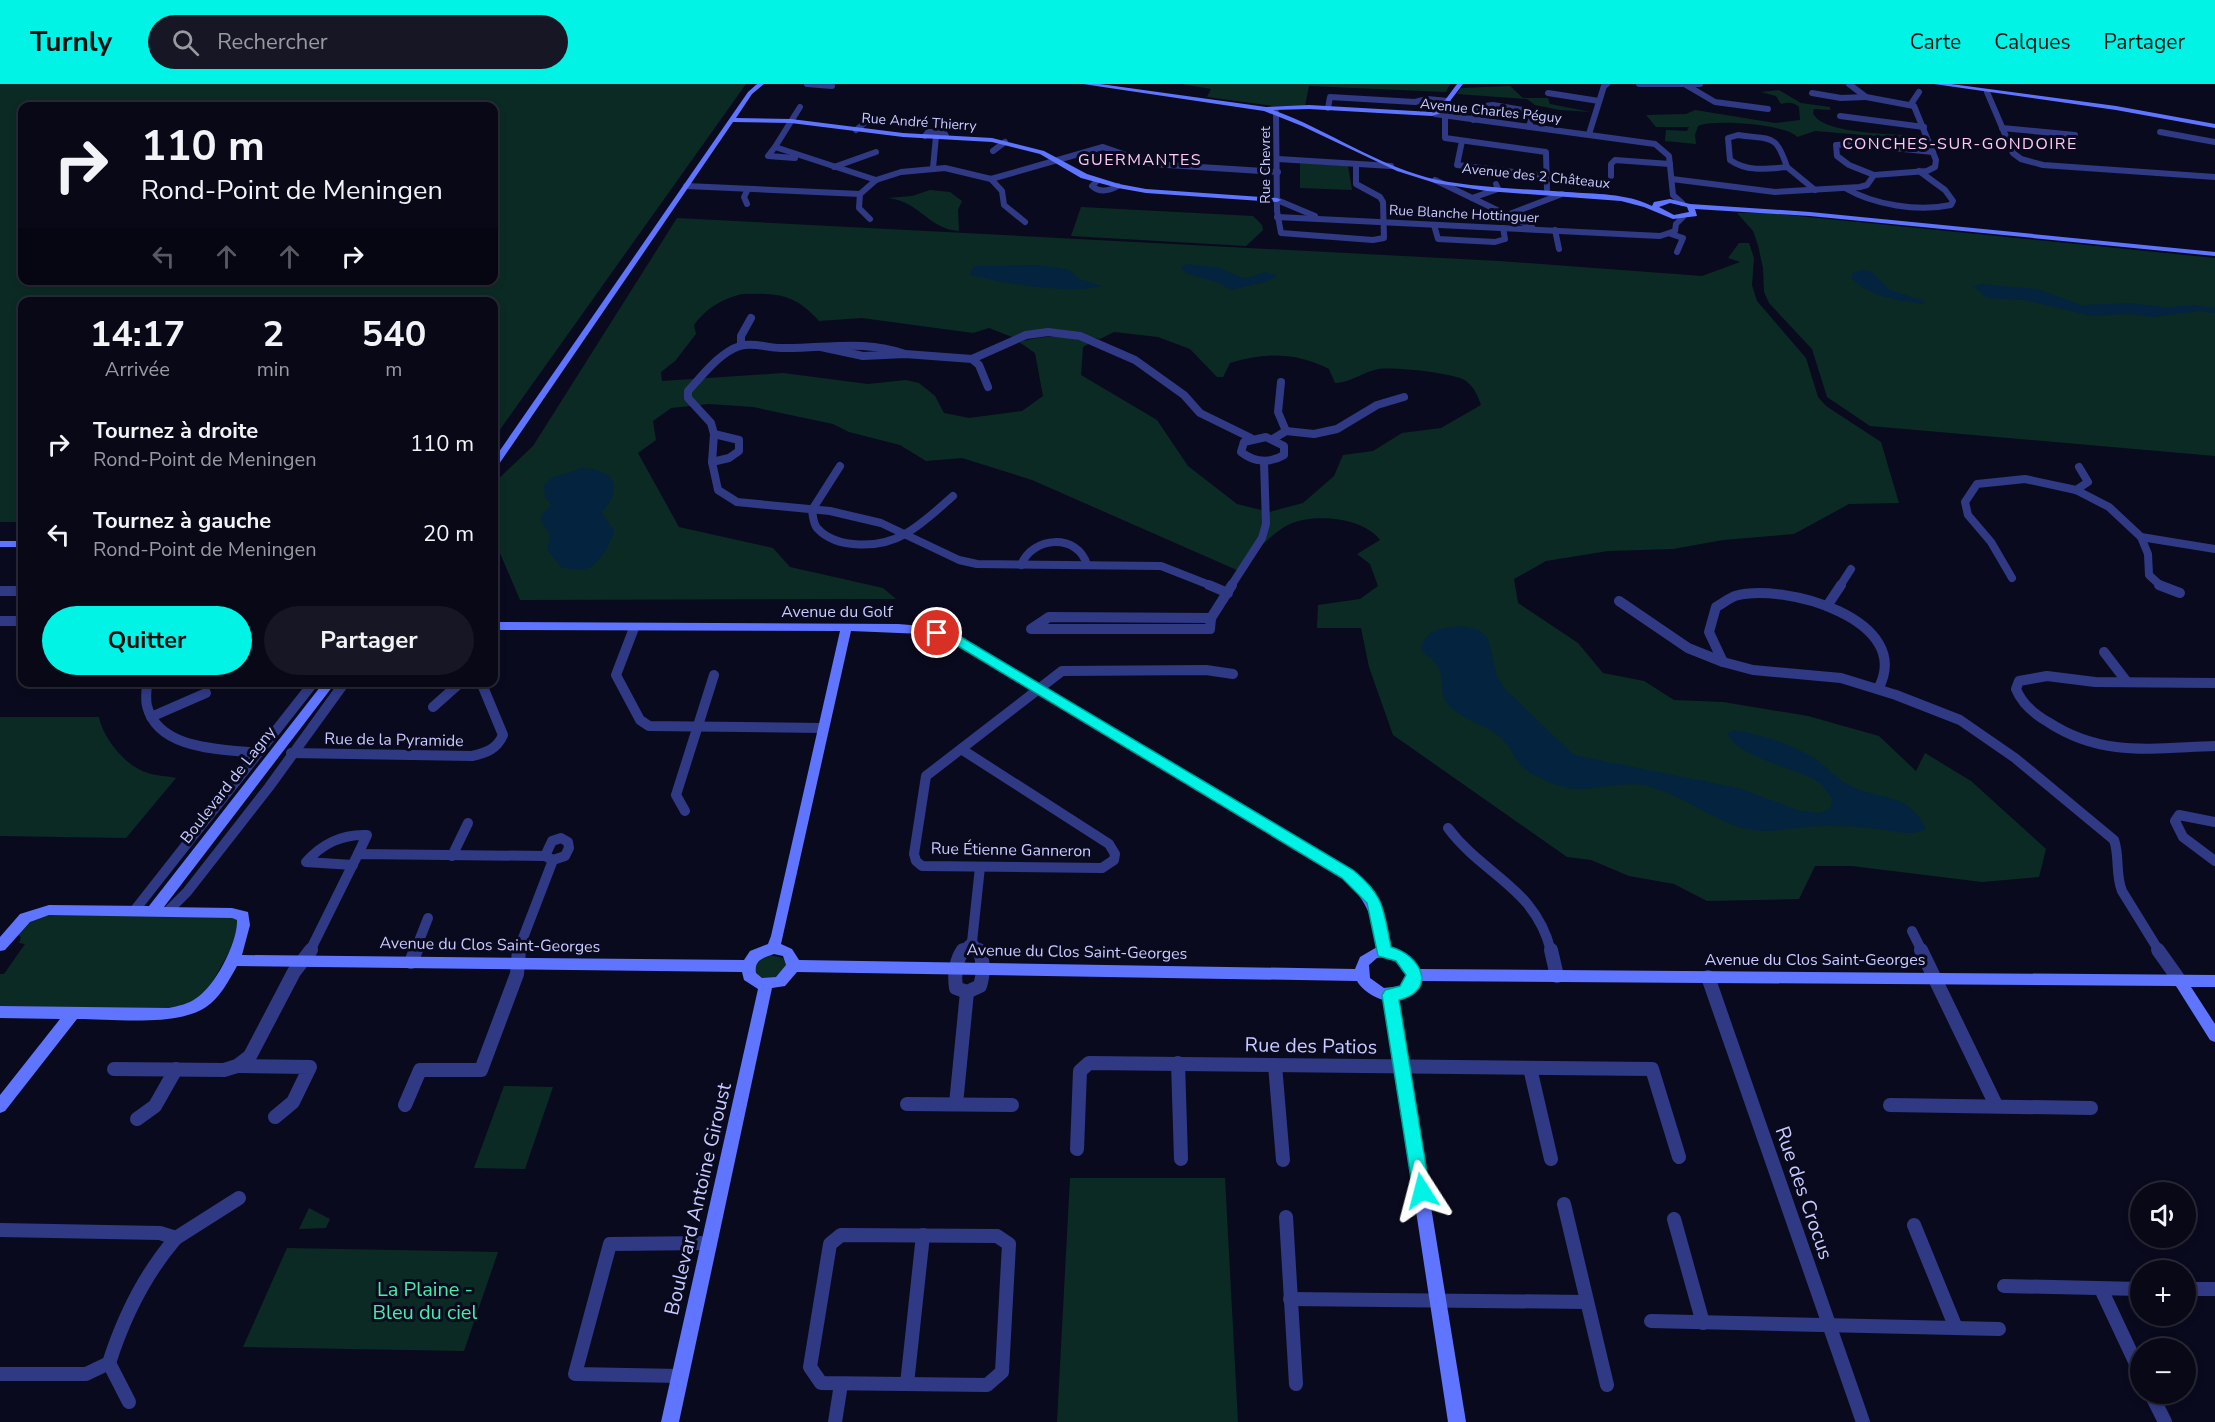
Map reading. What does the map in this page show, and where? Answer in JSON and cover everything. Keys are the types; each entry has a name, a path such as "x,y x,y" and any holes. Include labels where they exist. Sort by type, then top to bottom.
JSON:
{"street":[{"path":"498,459 750,93 761,84"},
{"path":"807,84 832,86"},
{"name":"Avenue des 2 Châteaux","path":"1086,84 1265,109 1390,166 1435,180 1547,189 1717,209"},
{"path":"1435,114 1460,84"},
{"path":"1589,134 1604,86 1607,84"},
{"path":"1639,84 1700,84"},
{"path":"1849,84 1866,97"},
{"path":"1937,84 2116,108 2215,126"},
{"path":"1686,85 1701,98 1711,102 1768,108"},
{"path":"1911,104 1919,92"},
{"path":"1987,92 2015,156 2036,164 2215,177"},
{"path":"1548,93 1563,93 1571,98 1599,101"},
{"path":"1812,93 1841,98 1866,97 1911,104 1917,109 1936,160 1935,167 1919,171 1875,175 1843,162 1837,156 1836,145 1854,144 1933,152"},
{"path":"1328,108 1330,97 1415,102 1427,99 1448,101"},
{"path":"1473,120 1477,107 1493,105 1529,111 1532,116 1529,127"},
{"path":"800,107 768,156 805,158"},
{"name":"Avenue Charles Péguy","path":"1265,109 1328,108 1435,114 1589,134 1655,144 1667,153 1670,164"},
{"name":"Rue Chevret","path":"1275,112 1278,159 1277,217"},
{"path":"1839,115 1924,127"},
{"path":"856,130 872,117"},
{"path":"1445,117 1445,138 1544,152 1548,155 1547,189"},
{"name":"Rue André Thierry","path":"732,120 791,121 925,136 936,130 946,136 1005,142 1033,149 1097,181 1118,186 1146,191 1277,200"},
{"path":"2002,128 2075,135"},
{"path":"933,168 936,130"},
{"path":"2160,132 2215,142"},
{"path":"1787,167 1751,168 1736,164 1730,160 1728,138 1738,135 1774,140 1780,146 1787,167 1815,190"},
{"path":"1462,141 1456,165 1547,176"},
{"path":"993,151 1005,142"},
{"path":"775,147 876,180"},
{"path":"991,179 1096,147 1108,147 1152,164 1278,172"},
{"path":"834,167 876,152"},
{"path":"1278,159 1390,166"},
{"path":"1611,176 1611,164 1615,160 1670,164 1673,195"},
{"path":"1277,217 1279,230 1287,235 1373,240 1384,238 1383,202 1380,197 1356,184 1356,165"},
{"path":"870,219 859,208 860,195 876,180 901,172 933,168 966,171 991,179 1002,191 1004,205 1025,222"},
{"path":"1845,188 1860,197 1873,201 1941,207 1951,205 1953,201 1945,190 1919,171"},
{"name":"Avenue des 2 Châteaux","path":"1410,173 1644,204 1668,216"},
{"path":"1672,179 1755,190 1815,190 1867,185 1875,175"},
{"path":"1435,180 1537,230"},
{"path":"686,186 784,191 786,195 799,198 816,193 860,195"},
{"path":"1472,198 1498,186"},
{"path":"747,204 744,197 748,189"},
{"path":"1509,216 1562,194"},
{"path":"1657,211 1655,206 1673,195"},
{"path":"1673,195 1686,204 1694,214"},
{"name":"Rue Blanche Hottinguer","path":"1277,200 1320,219"},
{"path":"1668,216 1683,217 1717,209 1810,214 2215,254"},
{"path":"1509,216 1513,228"},
{"path":"1668,216 1676,224"},
{"name":"Rue Blanche Hottinguer","path":"1277,217 1607,233 1617,240 1626,241 1641,235 1671,234"},
{"path":"1677,252 1683,238 1671,234 1683,217"},
{"path":"1434,225 1438,239 1495,242 1505,240 1503,228"},
{"path":"1555,230 1559,249"},
{"path":"741,345 741,336 751,318"},
{"path":"821,347 855,356 905,354 972,359 1026,335 1048,332 1080,336 1136,360 1184,395 1200,413 1251,438 1273,439 1284,446 1284,455 1264,462 1254,460 1241,452 1241,447 1251,438"},
{"path":"905,354 869,344 821,347 741,345 732,350 688,391 688,398 711,423 714,434 712,462 718,490 726,497 747,504 855,516 906,534 959,560 977,564 1161,566 1181,572 1227,594"},
{"path":"972,359 978,364 988,387"},
{"path":"1281,382 1278,412 1286,431"},
{"path":"1273,439 1286,431 1314,434 1337,429 1377,405 1404,397"},
{"path":"712,462 729,458 739,451 741,445 739,440 733,437 714,434"},
{"path":"1211,618 1049,617 1031,629 1210,629 1211,618 1262,538 1266,524 1264,462"},
{"path":"840,466 812,510 815,526 837,540 872,544 906,534 953,496"},
{"path":"2076,490 2084,487 2088,482 2079,467"},
{"path":"2012,578 1990,542 1968,515 1965,502 1970,491 1977,484 2025,479 2076,490 2109,507 2141,537 2148,554 2149,575 2162,588 2180,593"},
{"path":"2141,537 2215,549"},
{"path":"1021,565 1022,559 1030,549 1046,543 1058,543 1082,550 1087,556 1087,565"},
{"path":"0,544 18,544"},
{"path":"1827,606 1851,569"},
{"path":"0,591 18,591"},
{"path":"1723,662 1709,627 1712,611 1719,604 1733,597 1758,592 1795,596 1827,606 1858,623 1877,639 1885,652 1886,668 1878,689"},
{"path":"1619,601 1688,648 1723,662 1753,670 1840,678 1878,689 1960,720 1982,733 2106,831 2118,848 2118,881 2127,900 2215,1036"},
{"path":"0,621 18,621"},
{"name":"Avenue du Golf","path":"498,626 923,630 945,635 1040,689 1347,874 1362,886 1374,901 1384,951"},
{"path":"634,628 616,675 640,720 649,726 823,728"},
{"path":"773,948 778,936 846,629"},
{"path":"2104,652 2127,682"},
{"name":"Rue Étienne Ganneron","path":"961,749 1109,844 1115,854 1114,860 1102,868 922,866 916,861 914,854 926,777 961,749 1040,689 1062,671 1076,667 1206,670 1212,674 1233,674"},
{"path":"2215,683 2075,681 2043,674 2031,675 2019,681 2016,689 2020,699 2031,711 2053,726 2095,745 2133,751 2165,747 2215,746"},
{"path":"685,811 676,795 714,675"},
{"path":"147,687 146,701 151,717 161,731 177,740 202,747 258,753"},
{"path":"134,911 310,687"},
{"name":"Boulevard de Lagny","path":"153,911 327,687"},
{"path":"168,911 187,892 242,822 341,687"},
{"path":"433,707 455,687"},
{"name":"Rue de la Pyramide","path":"291,753 472,756 486,753 500,742 503,735 483,687"},
{"path":"151,717 206,693"},
{"path":"2215,822 2188,815 2179,815 2175,821 2183,837 2215,861"},
{"path":"452,855 468,823"},
{"path":"1448,828 1467,854 1533,908 1546,933 1557,976"},
{"path":"237,1066 250,1056 294,972 310,952 355,860 452,855 549,858 517,954 517,974 481,1070 420,1070 405,1106"},
{"path":"972,942 980,867"},
{"path":"0,946 18,923 37,912 49,910 232,912 243,916 246,926 231,960 204,1000 187,1010 169,1014 0,1012"},
{"path":"411,962 428,918"},
{"path":"1912,931 1996,1105"},
{"path":"972,942 979,948 983,969 980,986 967,992 956,988 955,969 963,947 972,942"},
{"path":"773,948 786,951 793,960 793,966 787,977 766,985 753,981 749,976 748,966 754,955 773,948"},
{"path":"1384,951 1401,956 1412,968 1414,975 1413,981 1405,992 1390,995 1375,991 1361,975 1363,961 1375,953 1384,951"},
{"name":"Avenue du Clos Saint-Georges","path":"231,960 748,966"},
{"name":"Avenue du Clos Saint-Georges","path":"793,966 1361,975"},
{"name":"Avenue du Clos Saint-Georges","path":"1414,975 2215,981"},
{"name":"Rue des Crocus","path":"1708,976 1863,1422"},
{"name":"Boulevard Antoine Giroust","path":"670,1422 766,985"},
{"path":"956,1104 967,992"},
{"path":"1390,995 1440,1301 1457,1422"},
{"path":"0,1106 73,1013"},
{"name":"Rue des Patios","path":"1077,1149 1080,1071 1089,1063 1178,1063 1652,1070 1679,1157"},
{"path":"1178,1063 1181,1159"},
{"path":"1275,1065 1283,1160"},
{"path":"114,1069 224,1070 237,1066 310,1067 293,1102 275,1117"},
{"path":"1530,1068 1551,1159"},
{"path":"137,1119 155,1106 176,1069"},
{"path":"907,1104 1012,1105"},
{"path":"1890,1105 2091,1108"},
{"path":"129,1402 109,1363 118,1332 143,1280 176,1238 239,1198"},
{"path":"1564,1204 1607,1385"},
{"path":"1286,1217 1296,1384"},
{"path":"1674,1219 1703,1323"},
{"path":"1914,1225 1956,1328"},
{"path":"0,1230 160,1233 176,1238"},
{"path":"841,1235 998,1236 1009,1244 1002,1372 987,1385 841,1384 821,1383 810,1367 830,1244 841,1235"},
{"path":"907,1384 923,1236"},
{"path":"680,1376 575,1374 610,1244 710,1243"},
{"path":"2004,1286 2130,1289"},
{"path":"2100,1289 2130,1351"},
{"path":"2196,1289 2215,1289"},
{"path":"1290,1299 1586,1302"},
{"path":"1651,1321 1830,1327 1999,1329"},
{"path":"0,1375 86,1374 109,1363"},
{"path":"835,1422 841,1384"},
{"path":"2156,1404 2165,1422"}],"green space":[{"path":"0,84 746,84 498,432 498,297 18,297 18,522 0,522"},
{"path":"1182,84 1450,84 1446,92 1309,86 1305,106 1273,106 1207,97 1211,89"},
{"path":"1510,86 1523,98 1548,98 1550,104 1591,112 1560,110 1535,105 1527,99 1457,94 1461,88"},
{"path":"1779,90 1801,103 1830,107 1830,110 1814,109 1813,113 1819,120 1830,126 1881,134 1923,136 1924,140 1815,131 1797,137 1780,129 1765,126 1718,123 1698,126 1695,135 1696,144 1665,141 1666,130 1687,131 1689,127 1656,127 1646,115 1686,114 1695,110 1775,123 1800,120 1797,105 1781,104 1776,96 1761,92"},
{"path":"1300,163 1348,166 1352,190 1300,188"},
{"path":"930,190 950,192 962,201 958,210 959,231 939,226 909,205 888,198 912,196"},
{"path":"1081,207 1253,216 1262,225 1263,230 1246,246 1071,236"},
{"path":"1737,213 1769,213 2215,258 2215,456 1870,426 1827,397 1812,349 1769,303 1764,292 1763,268 1758,245 1753,231"},
{"path":"677,218 1499,261 1702,276 1740,262 1728,258 1739,243 1749,243 1754,258 1752,285 1757,301 1806,358 1818,397 1826,406 1881,442 1899,503 1849,504 1794,534 1723,540 1673,549 1608,551 1546,561 1514,579 1518,603 1578,643 1603,673 1644,681 1674,700 1723,702 1808,716 1879,736 1916,771 1925,753 1971,781 2046,849 2039,877 1982,882 1852,866 1815,866 1799,899 1707,901 1674,884 1629,876 1591,860 1567,857 1393,735 1369,667 1361,628 1317,628 1318,605 1360,599 1378,586 1370,564 1357,554 1380,540 1373,533 1351,522 1325,518 1290,524 1269,538 1239,571 1032,480 962,458 926,461 900,445 849,432 833,424 753,407 709,404 671,408 653,421 656,440 638,453 679,527 773,548 790,567 883,588 896,599 520,600 498,548 498,479 533,446","holes":["742,294 775,295 802,305 819,321 862,318 973,333 989,328 1012,337 1057,329 1100,339 1114,332 1158,337 1190,349 1217,377 1223,377 1230,363 1267,356 1292,357 1317,363 1329,369 1335,383 1379,369 1438,373 1466,381 1475,392 1481,405 1441,428 1402,433 1373,451 1343,455 1334,476 1303,503 1269,512 1237,504 1188,466 1157,420 1081,375 1083,347 1090,343 1081,340 1055,337 1019,342 1035,353 1043,396 1022,411 969,418 944,413 935,396 919,383 906,380 868,384 783,373 662,381 661,372 675,361 696,334 694,325 715,305"]},
{"path":"0,717 99,717 110,742 132,765 148,773 176,778 126,838 0,836"},
{"path":"53,914 227,916 237,920 237,938 206,993 195,1002 168,1009 0,1007 0,974 4,974 25,944 19,943 21,937 14,933 35,919"},
{"path":"769,955 783,958 786,965 779,977 763,979 756,974 755,967 760,959"},
{"path":"504,1086 553,1087 525,1169 474,1168"},
{"path":"1070,1178 1225,1178 1238,1422 1057,1422"},
{"path":"309,1208 330,1219 326,1228 299,1229"},
{"name":"La Plaine - Bleu du ciel","path":"287,1248 498,1252 464,1351 243,1347"}],"water":[{"path":"1188,264 1216,267 1241,277 1251,277 1264,272 1276,275 1276,277 1231,290 1214,281 1187,274 1181,267"},
{"path":"1039,265 1070,270 1079,279 1102,286 1055,289 970,275 974,266"},
{"path":"1863,270 1871,271 1890,290 1924,301 1925,304 1895,299 1867,290 1851,278 1853,273"},
{"path":"1981,284 2037,289 2081,305 2129,303 2167,307 2195,305 2215,308 2215,313 2199,311 2153,317 2130,314 2092,316 2024,300 1987,298 1974,287"},
{"path":"582,468 602,472 613,481 613,494 602,512 614,531 604,553 591,567 581,570 562,568 547,550 550,535 541,523 541,515 551,505 545,497 544,485 551,478"},
{"path":"1462,626 1479,630 1488,638 1497,676 1505,689 1574,755 1738,788 1800,811 1820,813 1830,809 1832,799 1816,781 1740,748 1732,741 1728,733 1734,730 1744,732 1774,740 1803,752 1849,785 1902,803 1911,808 1926,829 1909,833 1869,828 1815,826 1758,831 1724,821 1661,790 1647,786 1630,784 1574,789 1546,781 1522,767 1505,742 1494,732 1459,714 1444,699 1439,669 1421,650 1430,633 1441,628"}],"district":[{"name":"CONCHES-SUR-GONDOIRE","path":"1960,144"},
{"name":"GUERMANTES","path":"1140,160"}],"route":[{"path":"937,633 952,637 1086,716 1347,874 1362,886 1374,901 1384,951 1401,956 1412,968 1414,975 1410,987 1405,992 1390,995 1422,1191"}]}
